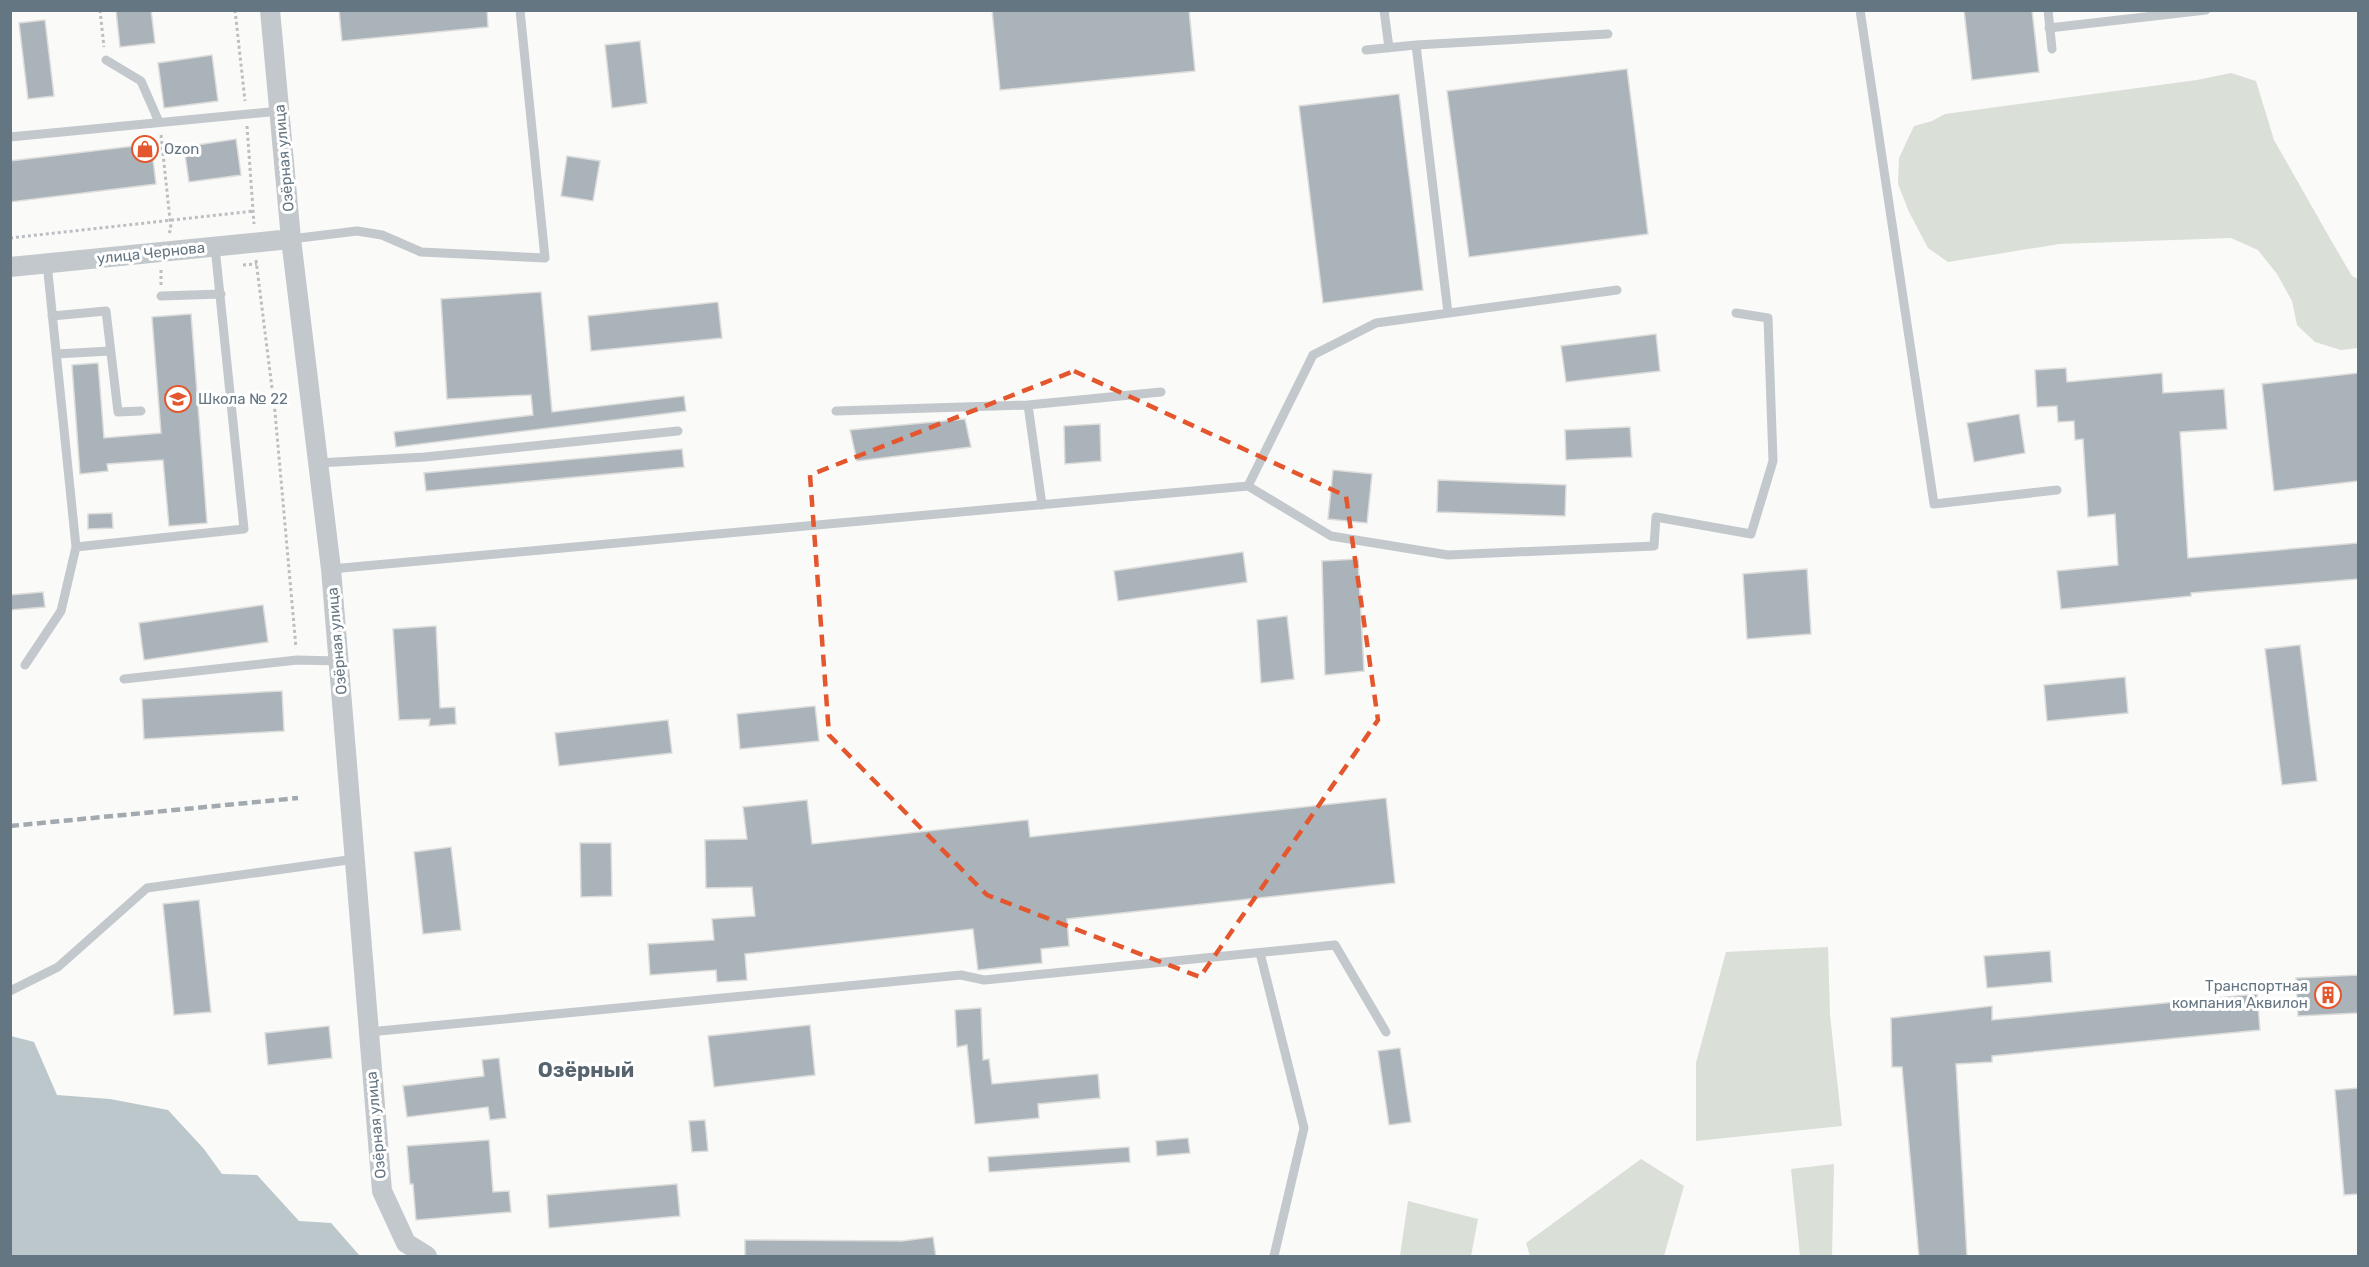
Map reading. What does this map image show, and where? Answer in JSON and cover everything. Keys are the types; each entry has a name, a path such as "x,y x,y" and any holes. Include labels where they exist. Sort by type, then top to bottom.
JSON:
{"street":[{"name":"Озёрная улица","path":"270,10 291,239 331,569 382,1191 406,1243 427,1257"},
{"name":"улица Чернова","path":"10,267 291,239"}],"lane":[{"path":"291,239 357,231 382,235 421,252 545,258 520,10"},
{"path":"1384,10 1389,48"},
{"path":"1860,10 1934,504 2057,490"},
{"path":"2048,10 2052,49"},
{"path":"2049,28 2206,10"},
{"path":"1366,50 1608,34"},
{"path":"1416,45 1448,313"},
{"path":"106,60 141,81 159,122"},
{"path":"10,137 280,111"},
{"path":"76,547 244,529 215,247"},
{"path":"25,665 61,611 76,547 47,263"},
{"path":"1248,486 1313,355 1376,323 1617,290"},
{"path":"161,296 221,294"},
{"path":"52,316 106,311 118,412 141,411"},
{"path":"331,569 1248,486 1331,536 1448,555 1654,546 1656,517 1751,534 1773,461 1768,318 1736,314"},
{"path":"56,354 110,351"},
{"path":"836,411 1028,405 1161,392"},
{"path":"1028,405 1042,504"},
{"path":"318,463 425,457 678,431"},
{"path":"124,679 297,660 338,661"},
{"path":"10,991 58,967 147,888 355,859"},
{"path":"369,1032 961,975 984,980 1335,945 1386,1032"},
{"path":"1260,953 1304,1128 1274,1257"}],"path":[{"path":"100,10 106,60"},
{"path":"235,10 247,114 254,243 275,412 297,660"},
{"path":"159,122 171,229 160,252 161,296"},
{"path":"10,238 254,211"}],"highlighted area":[{"path":"1074,371 1346,496 1378,720 1200,977 987,895 829,735 810,475"}],"shaded area":[{"path":"2231,73 2256,81 2274,140 2352,276 2358,279 2358,348 2341,350 2315,342 2297,325 2292,301 2277,274 2258,250 2231,238 2059,244 1948,262 1928,248 1909,212 1898,184 1899,158 1914,126 1932,121 1945,114 2197,80"},
{"path":"1828,947 1830,1015 1842,1126 1696,1141 1696,1063 1726,952"},
{"path":"11,1036 34,1042 57,1095 110,1099 168,1110 204,1149 222,1174 257,1175 299,1221 331,1223 360,1256 11,1256"},
{"path":"1641,1159 1684,1186 1664,1256 1530,1256 1526,1243"},
{"path":"1834,1164 1832,1256 1800,1256 1791,1169"},
{"path":"1408,1201 1478,1219 1471,1256 1400,1256"}],"building":[{"path":"116,10 151,10 155,43 120,47"},
{"path":"339,10 487,10 488,27 342,41"},
{"path":"992,10 1189,10 1195,71 1000,90"},
{"path":"1964,10 2032,10 2039,72 1972,80"},
{"path":"45,20 54,96 28,99 19,23"},
{"path":"640,41 647,103 612,108 605,45"},
{"path":"212,55 218,101 164,108 158,63"},
{"path":"1627,69 1648,234 1469,257 1447,91"},
{"path":"1399,94 1423,290 1323,303 1299,106"},
{"path":"236,139 241,175 189,182 184,147"},
{"path":"151,144 156,184 10,202 10,161"},
{"path":"567,156 600,161 593,201 561,196"},
{"path":"541,292 552,412 684,396 686,411 396,447 394,432 533,415 531,395 447,399 441,299"},
{"path":"718,302 722,338 591,351 588,316"},
{"name":"Школа № 22","path":"191,314 207,523 169,526 163,460 107,464 108,471 80,474 72,365 98,363 104,438 161,433 152,317"},
{"path":"1656,334 1660,371 1566,382 1561,346"},
{"path":"2066,368 2067,382 2162,373 2163,393 2224,389 2227,429 2180,432 2188,558 2358,543 2358,579 2191,593 2191,596 2061,609 2057,571 2118,565 2115,514 2088,517 2083,439 2075,440 2074,421 2058,422 2057,406 2037,407 2035,370"},
{"path":"2358,373 2358,481 2274,491 2262,384"},
{"path":"2019,414 2025,453 1974,462 1967,423"},
{"path":"965,419 971,447 857,461 850,430"},
{"path":"1100,424 1101,461 1065,464 1064,426"},
{"path":"1630,427 1632,457 1566,460 1565,430"},
{"path":"682,449 684,467 426,491 424,473"},
{"path":"1333,470 1372,474 1367,523 1328,519"},
{"path":"1438,480 1566,485 1565,516 1437,512"},
{"path":"112,513 113,528 88,529 88,514"},
{"path":"1243,552 1247,582 1118,601 1114,571"},
{"path":"1358,559 1364,671 1325,675 1322,561"},
{"path":"1807,569 1811,634 1747,639 1743,574"},
{"path":"43,592 45,607 10,610 10,595"},
{"path":"263,605 268,642 144,660 139,623"},
{"path":"1287,616 1294,679 1261,683 1257,620"},
{"path":"436,626 440,708 455,707 456,724 429,726 430,719 399,720 393,629"},
{"path":"2300,645 2317,781 2282,785 2265,649"},
{"path":"2125,677 2128,713 2047,721 2044,685"},
{"path":"282,691 284,731 144,739 142,699"},
{"path":"815,706 819,741 740,749 737,714"},
{"path":"668,720 672,753 559,766 555,733"},
{"path":"1386,798 1395,883 1067,919 1069,946 1041,949 1042,963 978,970 973,929 745,954 747,980 717,982 716,970 650,975 648,944 714,940 712,919 755,916 752,887 706,888 705,840 747,839 743,807 807,800 812,844 1028,820 1030,837"},
{"path":"580,843 611,843 612,896 581,897"},
{"path":"451,847 461,930 423,934 414,852"},
{"path":"199,900 211,1012 174,1015 163,904"},
{"path":"2050,951 2052,982 1987,988 1984,956"},
{"name":"Транспортная компания Аквилон","path":"2358,975 2358,1013 2298,1016 2296,978"},
{"path":"2257,994 2260,1030 1992,1056 1992,1062 1956,1064 1967,1257 1919,1257 1902,1067 1892,1067 1891,1018 1992,1006 1992,1020"},
{"path":"981,1008 983,1060 989,1059 992,1084 1098,1074 1100,1098 1038,1104 1039,1118 975,1124 967,1045 957,1047 955,1010"},
{"path":"810,1025 815,1075 714,1087 708,1036"},
{"path":"329,1026 332,1058 268,1065 265,1033"},
{"path":"1400,1048 1411,1122 1389,1125 1378,1051"},
{"path":"499,1058 506,1118 490,1120 488,1107 407,1117 403,1086 484,1076 482,1060"},
{"path":"2358,1088 2358,1194 2344,1195 2335,1090"},
{"path":"705,1120 708,1151 692,1152 689,1121"},
{"path":"1188,1138 1190,1153 1157,1156 1156,1141"},
{"path":"489,1140 493,1192 509,1191 511,1212 416,1220 407,1146"},
{"path":"1129,1147 1130,1162 989,1172 988,1157"},
{"path":"677,1184 680,1216 549,1228 547,1195"},
{"path":"933,1237 936,1257 745,1257 745,1240 902,1241"}],"railway":[{"path":"10,826 298,798"}],"place":[{"name":"Ozon","path":"145,149"},
{"name":"Школа № 22","path":"178,399"},
{"name":"Транспортная компания Аквилон","path":"2328,995"}],"district":[{"name":"Озёрный","path":"586,1070"}]}
